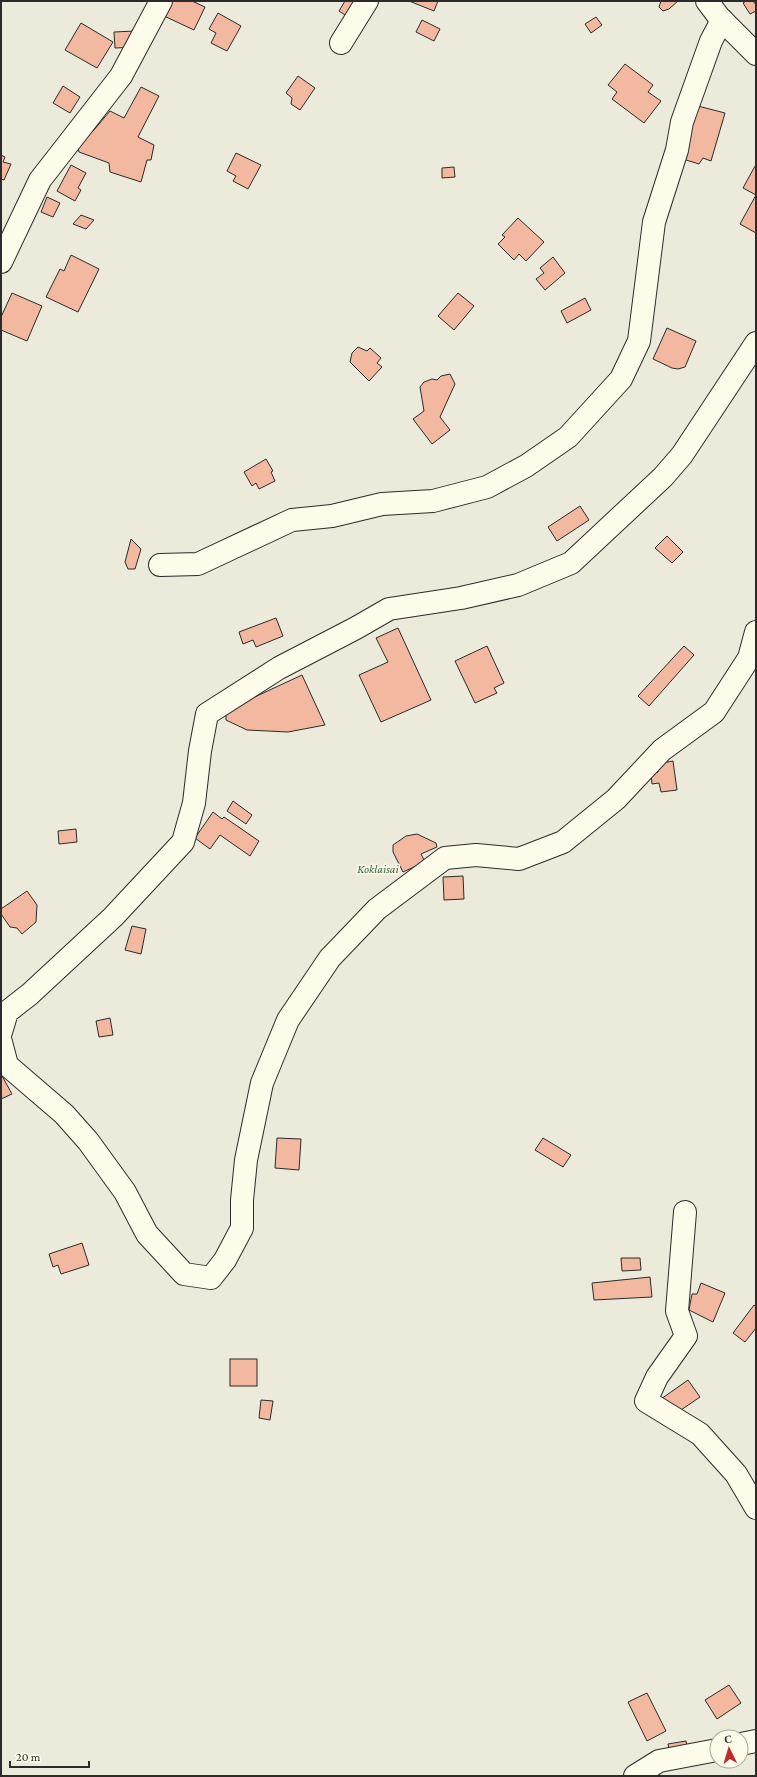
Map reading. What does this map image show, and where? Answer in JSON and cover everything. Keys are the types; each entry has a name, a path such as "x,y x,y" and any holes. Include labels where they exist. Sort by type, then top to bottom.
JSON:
{"street":[{"path":"1,262 40,180 121,76 161,1"},
{"path":"341,43 367,1"},
{"path":"707,1 722,20 756,54"},
{"path":"160,565 198,564 292,520 332,516 382,504 433,501 487,487 526,466 568,436 621,379 639,341 654,222 677,150 682,122 711,41 722,20"},
{"path":"1,1032 7,1012 30,994 114,917 183,842 194,803 200,751 207,714 279,668 389,609 461,598 518,585 571,563 663,477 682,455 756,343"},
{"path":"1,1042 7,1065 64,1114 88,1142 125,1192 147,1234 184,1274 211,1278 225,1260 242,1228 242,1200 246,1160 262,1083 288,1020 330,958 377,909 445,858 476,855 519,859 563,842 616,798 662,750 714,712 749,658 756,632"},
{"path":"686,1212 677,1311 686,1336 657,1377 646,1401 700,1434 736,1474 756,1508"},
{"path":"635,1776 659,1761 709,1752"}],"green space":[{"name":"Koklaisai","path":"1,1 756,1 756,1776 1,1776"}],"building":[{"path":"171,1 192,1 205,7 194,30 164,16"},
{"path":"345,1 360,1 351,19 339,11"},
{"path":"409,1 438,1 434,11"},
{"path":"661,1 678,1 669,9 663,11 659,7"},
{"path":"746,1 753,1 756,5 756,11 750,14 743,3"},
{"path":"218,13 241,26 227,51 211,43 216,33 209,29"},
{"path":"596,17 602,25 591,33 585,24"},
{"path":"422,20 440,29 434,41 416,32"},
{"path":"81,23 113,42 97,68 65,50"},
{"path":"135,31 136,47 115,48 114,32"},
{"path":"625,64 653,85 648,92 661,101 644,123 612,99 617,92 608,85"},
{"path":"298,76 315,88 300,110 291,104 292,98 286,93"},
{"path":"63,86 80,97 70,113 53,103"},
{"path":"141,87 159,96 138,137 154,145 151,160 147,160 141,182 110,172 109,163 79,152 78,148 82,136 93,131 110,111 124,118"},
{"path":"698,106 725,113 711,161 703,158 699,164 683,159"},
{"path":"236,153 261,165 248,189 233,181 236,176 227,171"},
{"path":"1,155 5,157 3,162 11,164 4,180 1,179"},
{"path":"71,165 86,173 78,188 81,190 75,201 57,191"},
{"path":"755,166 756,167 756,195 743,188"},
{"path":"454,167 455,177 442,178 442,168"},
{"path":"756,195 756,233 740,224"},
{"path":"47,197 60,203 53,217 41,212"},
{"path":"81,215 94,220 86,229 73,224"},
{"path":"518,218 544,242 526,261 519,254 514,260 498,244 505,237 502,235"},
{"path":"71,255 99,269 78,312 46,297 60,269 64,271"},
{"path":"553,257 565,273 545,290 536,279 544,273 540,268"},
{"path":"12,293 42,306 27,341 1,330 1,317"},
{"path":"458,293 474,306 454,330 438,316"},
{"path":"585,298 591,310 567,323 561,311"},
{"path":"667,328 696,341 685,367 678,369 672,368 653,359"},
{"path":"358,347 367,351 370,348 381,358 377,363 382,367 369,381 350,362 352,353"},
{"path":"450,374 455,384 440,417 450,430 432,444 413,419 424,411 420,387 424,382 432,379 437,380 441,376"},
{"path":"266,459 273,471 271,472 275,481 259,489 256,483 252,486 244,472"},
{"path":"580,506 589,520 557,541 548,527"},
{"path":"667,536 683,552 672,563 655,548"},
{"path":"131,539 141,549 135,569 128,569 125,562"},
{"path":"276,618 283,636 256,647 253,640 243,644 239,632"},
{"path":"398,628 431,700 381,722 359,675 388,662 376,638"},
{"path":"487,646 504,683 494,688 497,693 475,703 455,661"},
{"path":"684,646 694,655 649,706 638,696"},
{"path":"302,675 325,725 288,732 247,730 226,720 226,713 231,708"},
{"path":"673,761 677,790 661,792 659,783 652,784 651,774 658,772 657,764"},
{"path":"233,801 252,815 246,824 227,811"},
{"path":"213,812 222,819 224,817 259,841 250,856 220,835 210,849 195,838"},
{"path":"76,829 77,842 59,844 58,831"},
{"path":"417,834 436,843 437,847 421,854 425,862 403,872 393,852 393,845 406,836"},
{"path":"463,876 464,899 444,900 443,877"},
{"path":"27,891 37,905 36,922 22,934 17,928 10,927 1,914 1,909"},
{"path":"132,926 146,929 141,954 125,950"},
{"path":"110,1018 113,1035 99,1037 96,1021"},
{"path":"1,1074 12,1094 1,1099"},
{"path":"277,1138 301,1139 299,1170 275,1168"},
{"path":"543,1138 571,1155 563,1167 535,1150"},
{"path":"82,1243 89,1265 61,1274 58,1265 53,1267 49,1254"},
{"path":"621,1258 640,1258 641,1270 622,1271"},
{"path":"650,1277 652,1297 594,1300 592,1283"},
{"path":"701,1283 725,1293 713,1322 689,1310 692,1294 697,1294"},
{"path":"754,1305 756,1307 756,1328 745,1342 733,1333"},
{"path":"230,1359 257,1359 257,1386 230,1386"},
{"path":"688,1380 700,1397 678,1412 661,1399"},
{"path":"261,1400 273,1401 270,1420 259,1418"},
{"path":"729,1685 741,1703 717,1719 705,1700"},
{"path":"647,1693 666,1731 647,1741 628,1702"},
{"path":"686,1741 688,1751 670,1754 668,1744"}]}
